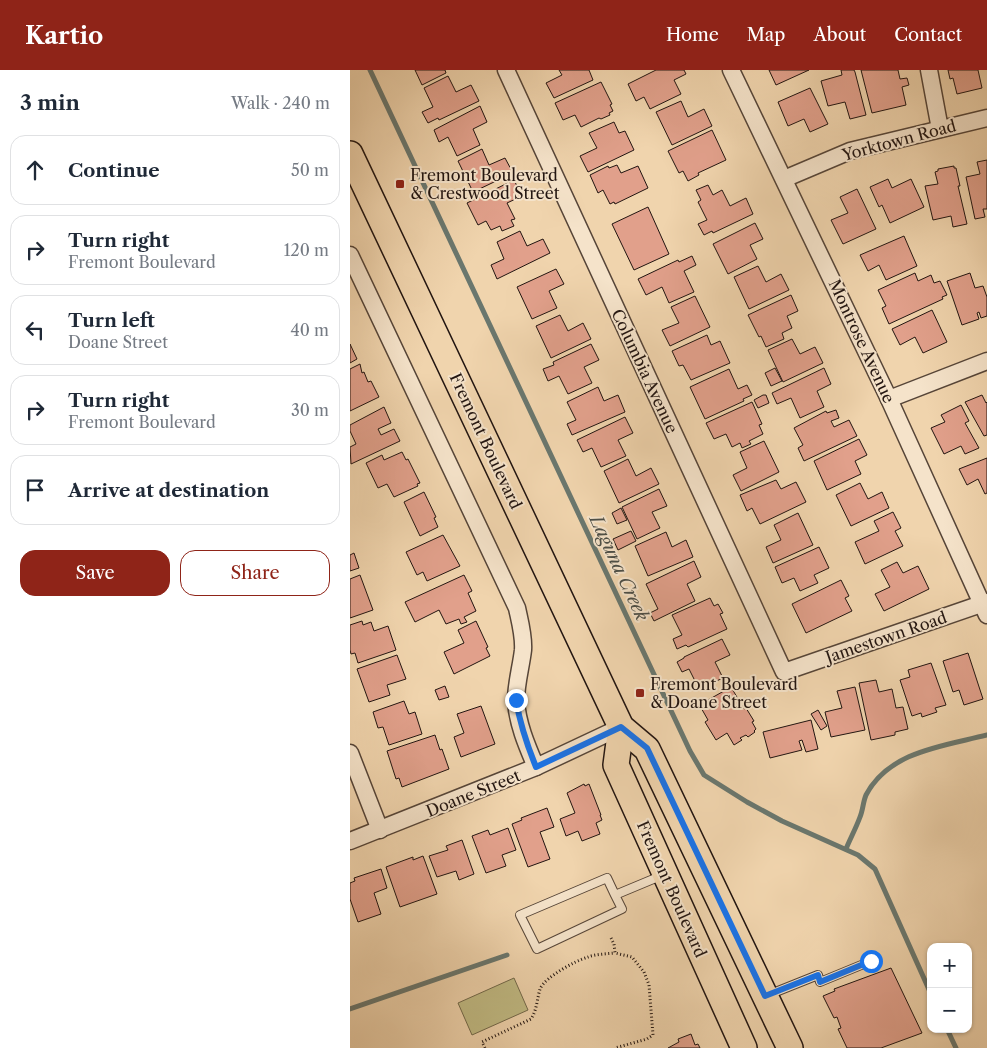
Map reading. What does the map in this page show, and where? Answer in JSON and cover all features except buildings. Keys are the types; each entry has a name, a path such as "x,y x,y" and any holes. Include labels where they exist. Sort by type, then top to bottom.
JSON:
{"main road":[{"name":"Fremont Boulevard","path":"350,154 621,727 647,748 790,1048"},
{"name":"Fremont Boulevard","path":"621,727 616,765 744,1048"}],"street":[{"name":"Columbia Avenue","path":"506,70 784,672"},
{"name":"Montrose Avenue","path":"731,70 889,399 985,607"},
{"path":"929,70 940,128"},
{"name":"Yorktown Road","path":"784,179 850,151 987,118"},
{"path":"350,255 517,608 522,630 523,649 516,700 524,737 536,767"},
{"path":"889,399 987,361"},
{"name":"Jamestown Road","path":"784,672 985,607"},
{"name":"Doane Street","path":"350,841 536,767 621,727"},
{"path":"350,753 380,830"}],"lane":[{"path":"615,895 665,874"},
{"path":"607,878 615,895 622,909 537,949 520,915 607,878"},
{"path":"765,996 818,975 820,982 871,961"}],"path":[{"path":"611,938 615,953"},
{"path":"485,1048 482,1042 531,1019 535,1013 540,989 568,966 588,957 615,953 632,957 644,972 649,984 653,1035 647,1039 615,1048"}],"shaded area":[{"path":"514,978 528,1010 472,1035 458,1003"}],"waterway":[{"name":"Laguna Creek","path":"370,70 690,751 704,775 782,821 858,855 875,869 928,988"},
{"path":"846,849 861,814 866,795 876,780 889,769 903,760 936,747 987,735"},
{"path":"350,1009 507,955"},
{"name":"Laguna Creek","path":"949,1033 956,1048"}],"place":[{"name":"Fremont Boulevard & Crestwood Street","path":"400,184"},
{"name":"Fremont Boulevard & Doane Street","path":"640,693"}],"route":[{"path":"516,700 526,745 536,767 621,727 647,748 765,996 818,975 820,982 871,961"}]}
